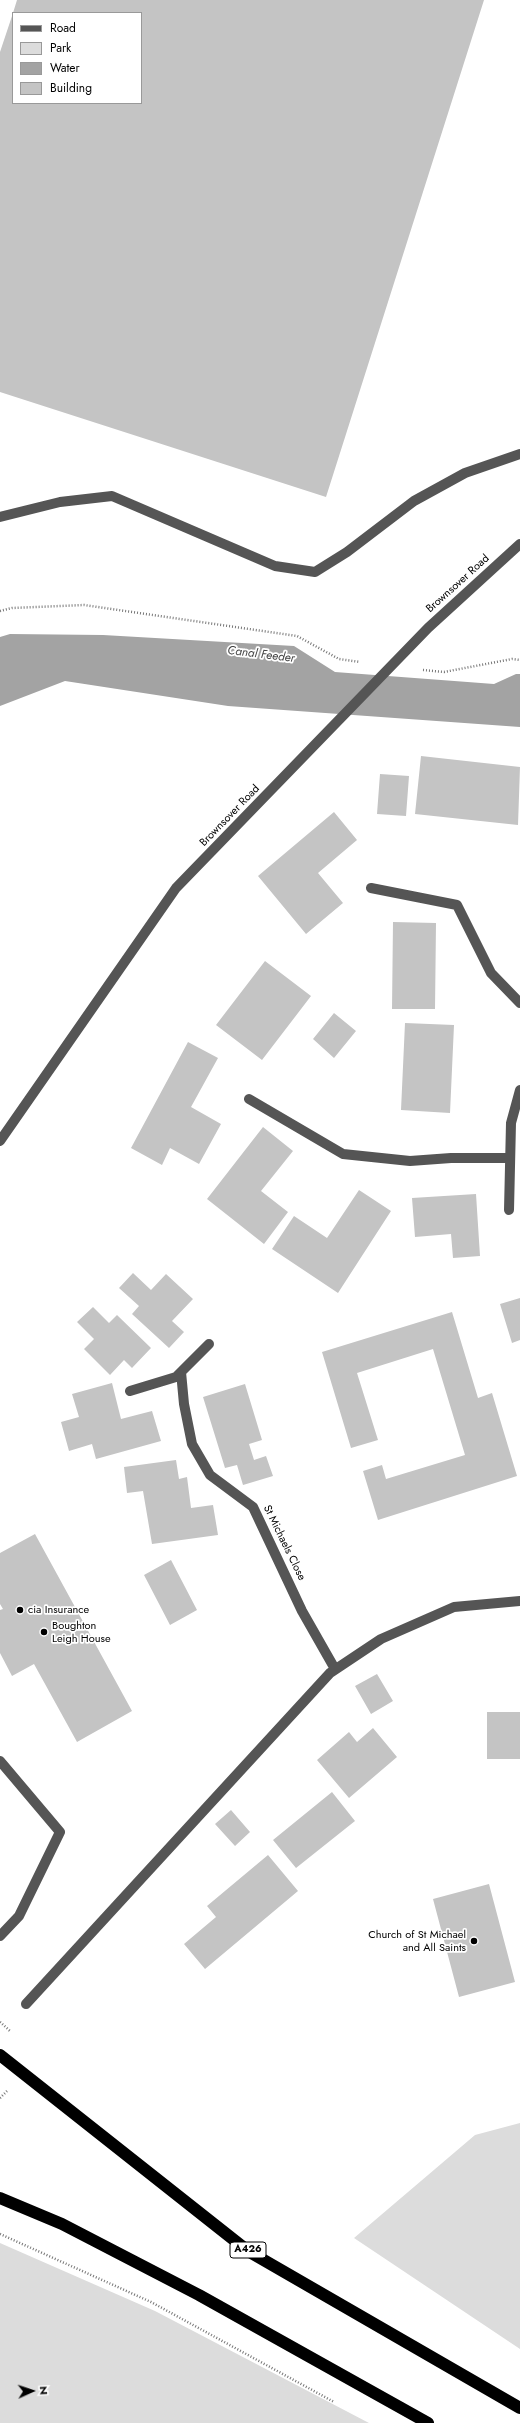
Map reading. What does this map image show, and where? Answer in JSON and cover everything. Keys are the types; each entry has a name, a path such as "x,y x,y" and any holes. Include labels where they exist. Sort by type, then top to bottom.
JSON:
{"highway":[{"name":"A426","path":"0,2056 248,2250 520,2408"},
{"path":"0,2198 62,2224 199,2295 428,2423"}],"street":[{"path":"0,517 60,502 112,496 275,566 315,572 347,552 414,501 465,473 520,454"},
{"name":"Brownsover Road","path":"1,1138 176,888 428,628 520,544"},
{"path":"371,888 457,905 491,974 520,1003"},
{"path":"509,1210 511,1123 520,1090"},
{"path":"249,1099 343,1154 410,1161 451,1158 509,1158"},
{"path":"130,1391 176,1377 209,1344"},
{"name":"St Michaels Close","path":"181,1372 184,1404 192,1444 210,1475 254,1507 302,1611 335,1669"},
{"path":"26,2004 335,1669 381,1639 454,1607 520,1601"},
{"path":"0,1761 60,1832 20,1916 0,1936"}],"path":[{"path":"0,611 12,608 84,605 297,636 338,659 361,662"},
{"path":"422,669 444,672 512,659 520,660"},
{"path":"0,2022 15,2035"},
{"path":"0,2234 151,2302 338,2404"}],"green space":[{"path":"520,2123 520,2349 354,2238 475,2135"},
{"path":"0,2243 155,2311 369,2423 0,2423"}],"water":[{"name":"Canal Feeder","path":"10,634 103,635 294,646 335,672 494,684 516,674 520,674 520,727 228,706 65,681 0,706 0,637"}],"building":[{"path":"17,0 484,0 326,497 0,392 0,52 12,15 12,104 142,104 142,12 13,12"},
{"path":"421,756 520,767 518,825 415,814"},
{"path":"380,774 409,776 406,816 377,814"},
{"path":"334,812 357,840 318,873 343,903 306,934 258,876"},
{"path":"393,922 436,923 435,1009 392,1009"},
{"path":"265,961 311,996 262,1060 216,1025"},
{"path":"334,1013 356,1031 334,1058 313,1039"},
{"path":"405,1023 454,1025 450,1113 401,1110"},
{"path":"188,1042 218,1058 191,1107 221,1124 199,1164 170,1148 162,1165 131,1148"},
{"path":"263,1127 293,1151 261,1191 288,1212 264,1244 207,1199"},
{"path":"359,1190 391,1211 338,1293 272,1249 294,1216 327,1238"},
{"path":"476,1194 480,1256 453,1258 451,1234 415,1237 412,1198"},
{"path":"133,1273 151,1290 166,1274 193,1299 172,1321 184,1332 169,1348 132,1314 139,1306 119,1288"},
{"path":"520,1298 520,1340 512,1343 500,1304"},
{"path":"93,1307 109,1323 117,1315 151,1348 132,1368 124,1360 110,1375 84,1349 94,1339 77,1322"},
{"path":"452,1312 478,1398 492,1393 517,1476 378,1520 363,1471 382,1465 386,1479 465,1455 433,1349 357,1373 378,1440 351,1448 322,1352"},
{"path":"112,1383 121,1419 152,1411 161,1441 96,1459 92,1444 69,1451 61,1422 79,1417 72,1394"},
{"path":"245,1384 262,1440 249,1444 254,1460 266,1456 273,1476 243,1485 237,1465 225,1468 203,1397"},
{"path":"176,1460 179,1479 187,1477 191,1508 213,1505 218,1535 152,1544 143,1491 127,1493 124,1467"},
{"name":"Boughton Leigh House","path":"35,1534 132,1711 77,1742 34,1664 12,1676 0,1653 0,1610 3,1609 0,1604 0,1553"},
{"path":"171,1560 197,1610 170,1625 144,1575"},
{"path":"377,1674 393,1701 371,1714 355,1686"},
{"path":"487,1712 520,1712 520,1759 487,1759"},
{"path":"373,1728 397,1757 349,1798 317,1760 349,1732 357,1742"},
{"path":"332,1792 355,1821 296,1868 273,1840"},
{"path":"231,1810 250,1832 235,1846 215,1824"},
{"path":"268,1855 298,1891 205,1969 184,1944 216,1917 207,1906"},
{"name":"Church of St Michael and All Saints","path":"489,1884 515,1982 459,1997 433,1899"}],"place":[{"name":"cia Insurance","path":"20,1610"},
{"name":"Boughton Leigh House","path":"44,1632"},
{"name":"Church of St Michael and All Saints","path":"474,1941"}]}
